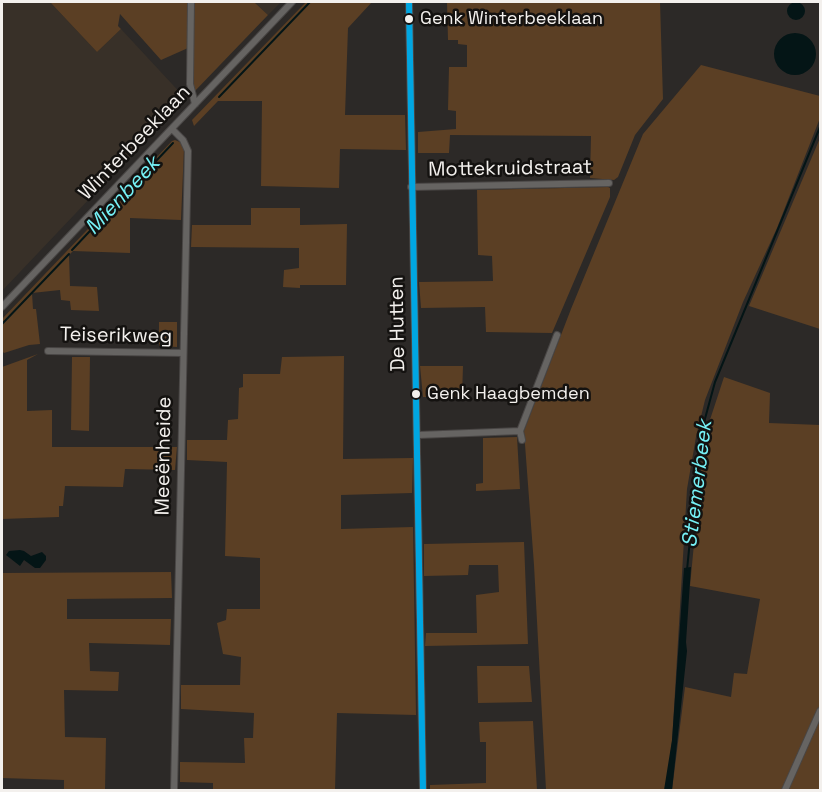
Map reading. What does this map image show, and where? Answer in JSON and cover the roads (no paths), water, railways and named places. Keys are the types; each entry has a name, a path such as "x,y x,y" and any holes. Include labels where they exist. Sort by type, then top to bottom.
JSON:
{"street":[{"path":"191,2 190,84 195,104"},
{"name":"Winterbeeklaan","path":"2,307 292,2"},
{"name":"De Hutten","path":"409,2 423,790"},
{"name":"Meeënheide","path":"172,129 183,140 188,151 174,790"},
{"name":"Mottekruidstraat","path":"411,188 609,183"},
{"path":"522,440 520,431 556,335"},
{"name":"Teiserikweg","path":"48,351 183,353"},
{"path":"418,435 520,431"},
{"path":"785,790 820,711"}],"waterway":[{"name":"Mienbeek","path":"219,97 310,2"},
{"name":"Stiemerbeek","path":"687,570 700,437 715,382 820,127"},
{"name":"Mienbeek","path":"72,250 173,143"},
{"name":"Mienbeek","path":"2,324 69,254"}],"place":[{"name":"Genk Winterbeeklaan","path":"409,19"},
{"name":"Genk Haagbemden","path":"416,394"}]}
